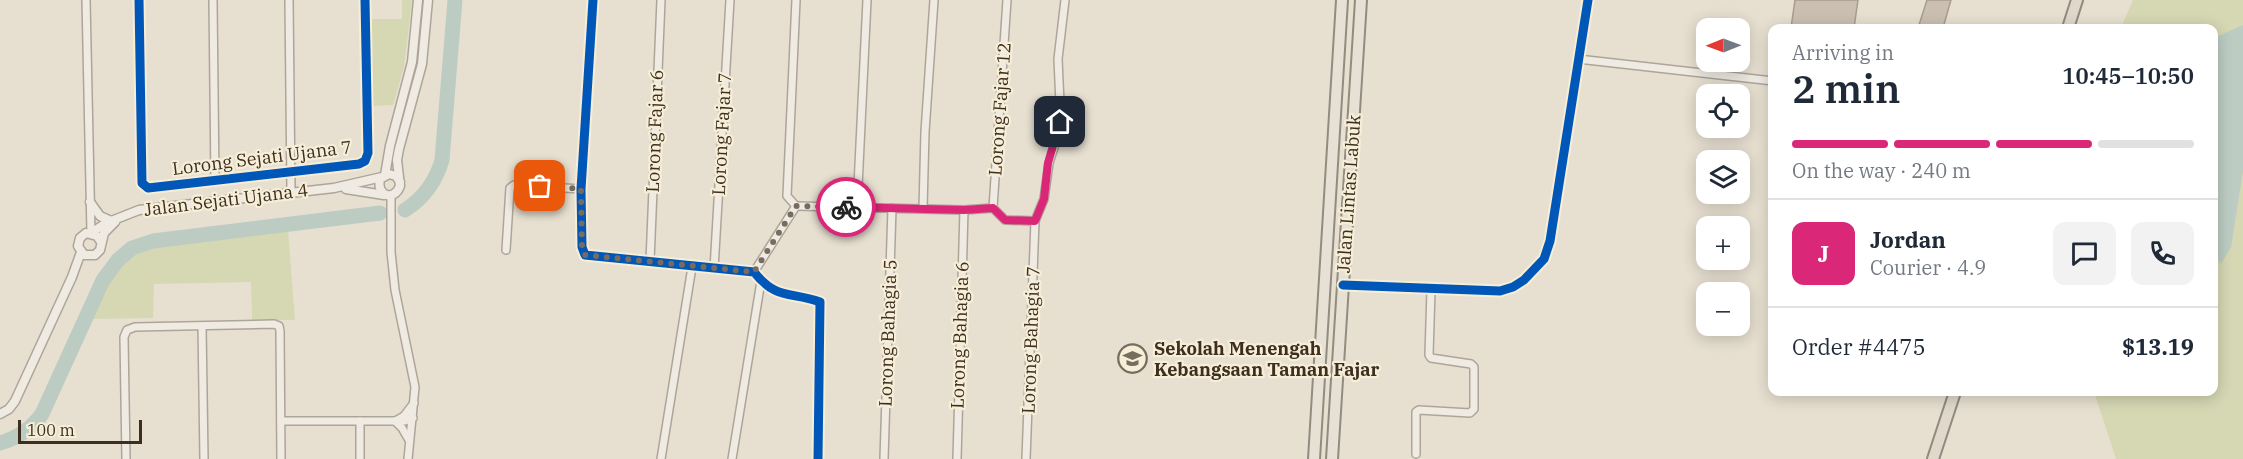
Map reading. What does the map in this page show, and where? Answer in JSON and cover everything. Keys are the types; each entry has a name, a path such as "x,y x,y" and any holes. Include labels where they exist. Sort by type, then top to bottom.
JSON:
{"highway":[{"path":"2069,24 2077,0"},
{"path":"2074,24 2082,0"},
{"path":"1933,459 1954,396"},
{"path":"1939,459 1960,396"}],"main road":[{"name":"Jalan Lintas Labuk","path":"1314,459 1342,0"},
{"name":"Jalan Lintas Labuk","path":"1332,459 1361,0"}],"street":[{"path":"84,254 78,242 88,233 90,200 86,0"},
{"name":"Lorong Sejati Ujana 7","path":"139,0 142,183 145,187 359,164 365,161 368,153 365,0"},
{"path":"213,0 215,181"},
{"path":"289,0 291,191"},
{"path":"408,459 415,400 414,376 395,290 388,195 378,186 384,176 412,62 418,0"},
{"path":"388,195 398,192 399,149 422,64 428,0"},
{"path":"593,0 581,189 582,248 585,255 754,272 778,293 820,302 822,307 818,459"},
{"name":"Lorong Fajar 6","path":"650,261 661,0"},
{"name":"Lorong Fajar 7","path":"714,269 730,0"},
{"path":"796,0 787,196 796,206 964,210 993,208 1005,220 1035,221"},
{"path":"857,207 867,0"},
{"path":"923,208 925,132 934,0"},
{"name":"Lorong Fajar 12","path":"993,208 1007,0"},
{"name":"Lorong Bahagia 7","path":"1026,459 1035,221 1042,205 1048,163 1060,126 1058,54 1065,0"},
{"path":"1343,285 1489,291 1513,287 1524,280 1544,259 1555,208 1588,0"},
{"path":"1578,59 1768,80"},
{"path":"384,176 392,175 400,182"},
{"name":"Jalan Sejati Ujana 4","path":"334,188 384,176"},
{"path":"506,250 510,189 514,185 581,189"},
{"name":"Jalan Sejati Ujana 4","path":"88,233 115,219 140,210 291,191 334,188 364,190 388,195"},
{"path":"90,200 100,216 115,219"},
{"path":"754,272 796,206"},
{"name":"Lorong Bahagia 5","path":"884,459 892,208"},
{"name":"Lorong Bahagia 6","path":"957,459 964,210"},
{"name":"Jalan Sejati Ujana 4","path":"101,242 104,233 115,219"},
{"path":"84,254 98,253 101,242 97,236 88,233"},
{"path":"0,414 9,409 15,401 84,254"},
{"path":"661,459 692,267"},
{"path":"732,459 762,281"},
{"path":"1416,454 1416,412 1419,410 1470,413 1474,410 1474,367 1471,364 1431,358 1429,355 1431,290"},
{"path":"202,326 204,459"},
{"path":"126,459 125,333 135,327 202,326 279,326 281,459"},
{"path":"395,421 404,416 415,400"},
{"path":"281,421 395,421 413,418"},
{"path":"360,421 360,459"},
{"path":"395,421 405,432 410,445"}],"green space":[{"path":"402,0 412,0 404,67 393,105 372,106 371,19 402,19"},
{"path":"2133,0 2243,0 2243,459 2116,459 2095,396 2218,396 2218,24 2123,24"},
{"path":"288,230 295,320 252,320 251,282 154,284 153,318 90,319 115,274 132,257 156,244"}],"shaded area":[{"path":"2243,25 2243,171 2231,247 2221,264 2218,259 2218,36"}],"building":[{"path":"1795,0 1858,0 1855,24 1792,24"},
{"path":"1927,0 1951,0 1944,24 1919,24"}],"waterway":[{"path":"405,210 428,188 442,160 455,0"},
{"path":"0,443 24,432 42,414 103,280 118,260 132,248 153,241 380,213"}],"cycle path":[{"path":"139,0 142,183 148,188 359,164 365,161 368,153 365,0"},
{"path":"593,0 581,189 582,247 585,255 754,272 762,281 777,291 820,302 818,459"},
{"path":"1343,285 1500,291 1524,280 1544,259 1550,241 1588,0"}],"way so far":[{"path":"540,186 581,189 582,248 585,255 754,272 796,206 846,207"}],"place":[{"name":"Sekolah Menengah Kebangsaan Taman Fajar","path":"1133,359"}],"route":[{"path":"846,207 964,210 993,208 1005,220 1035,221 1044,199 1048,163 1060,122"}]}
